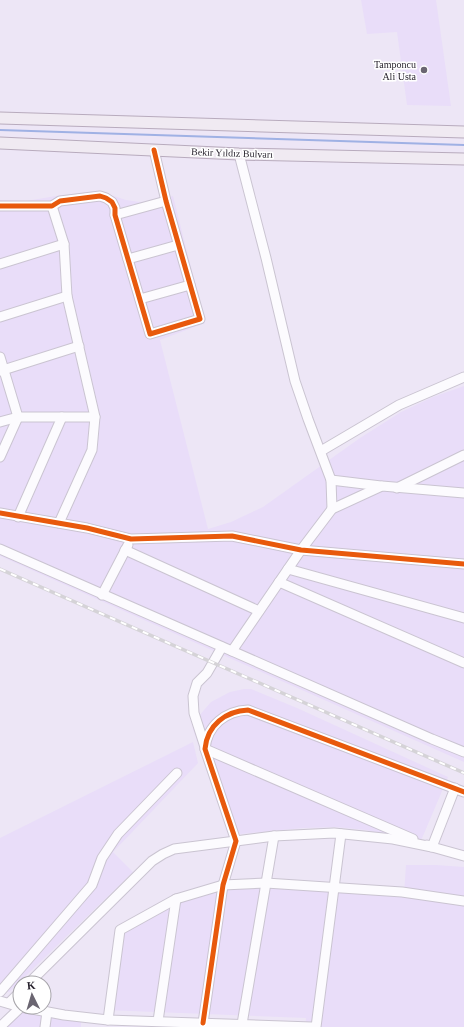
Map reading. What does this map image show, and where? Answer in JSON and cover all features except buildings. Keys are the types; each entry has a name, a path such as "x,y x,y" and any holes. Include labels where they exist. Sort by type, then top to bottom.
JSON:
{"main road":[{"path":"0,118 464,132"},
{"name":"Bekir Yıldız Bulvarı","path":"0,143 239,154 464,159"}],"street":[{"path":"0,206 52,206 60,201 103,197 109,199 114,205 115,215 150,334 200,319 166,201 154,150"},
{"path":"239,154 266,258 295,382 331,480 332,509"},
{"path":"115,215 166,201"},
{"path":"52,206 64,244 67,296 95,417 92,450 59,524"},
{"path":"0,264 64,244"},
{"path":"128,259 178,245"},
{"path":"140,299 190,285"},
{"path":"0,317 67,296"},
{"path":"2,370 79,346"},
{"path":"0,357 2,370 18,416 0,457"},
{"path":"321,451 399,405 464,377"},
{"path":"0,422 18,416 95,417"},
{"path":"18,517 62,417"},
{"path":"397,488 464,455"},
{"path":"331,480 397,488 464,493"},
{"path":"232,652 301,550 332,509 382,486"},
{"path":"0,513 87,528 131,539 232,536 301,550 464,564"},
{"path":"102,595 131,539"},
{"path":"0,549 232,652 464,752"},
{"path":"125,550 259,611"},
{"path":"288,569 464,618"},
{"path":"279,582 464,662"},
{"path":"203,1023 223,885 236,841 194,713 193,696 197,683 207,673 222,647"},
{"path":"205,749 209,733 219,721 233,713 248,710 460,790 432,846"},
{"path":"205,749 432,846 464,856"},
{"path":"0,992 92,885 102,858 118,834 177,773"},
{"path":"37,975 157,858 181,848 274,836 307,834 341,834 393,839 432,846"},
{"path":"316,1027 341,834"},
{"path":"242,1024 274,836"},
{"path":"108,1020 120,930 176,899 223,885 266,883 402,892 464,901"},
{"path":"158,1021 176,899"},
{"path":"52,1013 108,1020 124,1024 158,1021 172,1024 203,1023 220,1025 242,1024 312,1027"},
{"path":"0,1027 12,1015"},
{"path":"45,1027 47,1015"},
{"path":"86,1027 87,1017"}],"shaded area":[{"name":"Tamponcu Ali Usta","path":"361,0 436,0 451,106 407,105 397,32 367,34"},
{"path":"86,194 114,196 140,202 160,200 173,196 205,323 160,340 208,529 231,522 263,507 360,438 401,412 433,397 464,386 464,762 0,556 0,200 26,201 56,196"},
{"path":"251,689 297,708 448,777 420,843 366,830 336,827 303,828 229,835 193,729 198,717 211,702 230,692"},
{"path":"193,742 198,763 113,852 133,872 27,975 12,975 12,989 9,992 0,989 0,838"},
{"path":"406,865 464,867 464,1027 305,1027 306,1018 105,1010 123,924 218,881 404,894"},
{"path":"17,1015 46,1015 81,1022 81,1027 6,1027"}],"waterway":[{"path":"0,130 464,145"}],"railway":[{"path":"0,569 464,773"}],"cycle path":[{"path":"0,206 52,206 60,201 100,196 106,198 112,202 115,208 115,215 150,334 200,319 166,201 154,150"},
{"path":"0,513 87,528 131,539 232,536 301,550 464,564"},
{"path":"203,1023 223,885 236,841 205,749 209,733 219,721 232,713 248,710 464,792"}],"place":[{"name":"Tamponcu Ali Usta","path":"424,70"}]}
